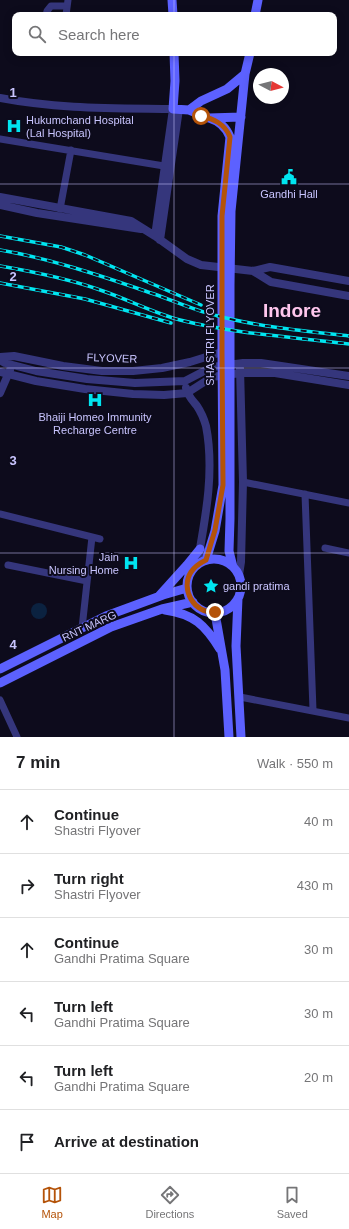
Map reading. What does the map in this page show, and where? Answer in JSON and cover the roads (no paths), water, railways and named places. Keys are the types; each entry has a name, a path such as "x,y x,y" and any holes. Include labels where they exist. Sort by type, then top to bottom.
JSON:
{"main road":[{"path":"172,0 173,12"},
{"path":"256,12 258,0"},
{"path":"174,56 176,109 189,110 209,118 241,117"},
{"name":"SHASTRI FLYOVER","path":"206,560 215,530 223,485 222,216 233,146 241,117 245,74 249,56"},
{"path":"189,110 201,101 227,89 245,74"},
{"name":"SHASTRI FLYOVER","path":"209,118 221,124 228,131 233,146 230,285 229,551 233,567"},
{"path":"158,597 200,549"},
{"path":"238,598 231,607 221,612 210,613 199,609 190,599 187,588 191,573 197,565 206,560 216,559 225,561 233,567 239,575 241,586 238,598 236,646 241,737"},
{"name":"RNT MARG","path":"0,669 106,616 187,588"},
{"name":"RNT MARG","path":"0,683 111,627 162,609 193,602"},
{"path":"162,609 182,613 197,620 210,634 222,652"},
{"path":"215,612 227,694 229,737"}],"street":[{"path":"47,12 51,6 67,3"},
{"path":"0,98 19,102 79,108 176,109"},
{"path":"158,238 164,166 176,109"},
{"path":"158,238 176,109"},
{"path":"0,139 164,166"},
{"path":"60,209 71,150"},
{"path":"0,197 131,221 187,259 208,267 253,271 270,267 349,281"},
{"path":"0,205 122,227 144,229"},
{"path":"253,271 271,282 349,296"},
{"name":"FLYOVER","path":"0,357 17,356 63,366 102,370 133,371 162,368 190,362 222,352"},
{"path":"0,393 17,356"},
{"path":"0,360 12,365 36,371 86,379 136,383 185,381 212,367 240,363 261,363 349,376"},
{"path":"239,575 241,562 243,482 240,363"},
{"path":"289,367 291,375"},
{"path":"0,372 85,389 133,394 187,393 212,377 240,373 275,373 349,385"},
{"path":"185,381 187,393 203,416 206,425 209,457 209,482 197,565"},
{"path":"243,482 349,503"},
{"path":"305,494 313,710"},
{"path":"0,514 100,539"},
{"path":"82,628 92,537"},
{"path":"325,548 349,553"},
{"path":"8,565 87,580"},
{"path":"240,698 313,710 349,718"},
{"path":"0,700 17,737"}],"water":[{"path":"39,603 45,605 47,611 45,617 39,619 33,617 31,611 33,605"}],"railway":[{"path":"0,236 61,247 85,255 201,305"},
{"path":"0,250 39,258 78,269 214,315 265,326 349,336"},
{"path":"0,266 65,279 91,287 170,317 201,325 243,332 349,344"},
{"path":"0,283 85,299 171,323"}],"place":[{"name":"Hukumchand Hospital (Lal Hospital)","path":"14,126"},
{"name":"Gandhi Hall","path":"289,177"},
{"name":"Bhaiji Homeo Immunity Recharge Centre","path":"95,400"},
{"name":"Jain Nursing Home","path":"131,563"},
{"name":"gandi pratima","path":"211,586"}],"district":[{"name":"Indore","path":"292,310"}]}
